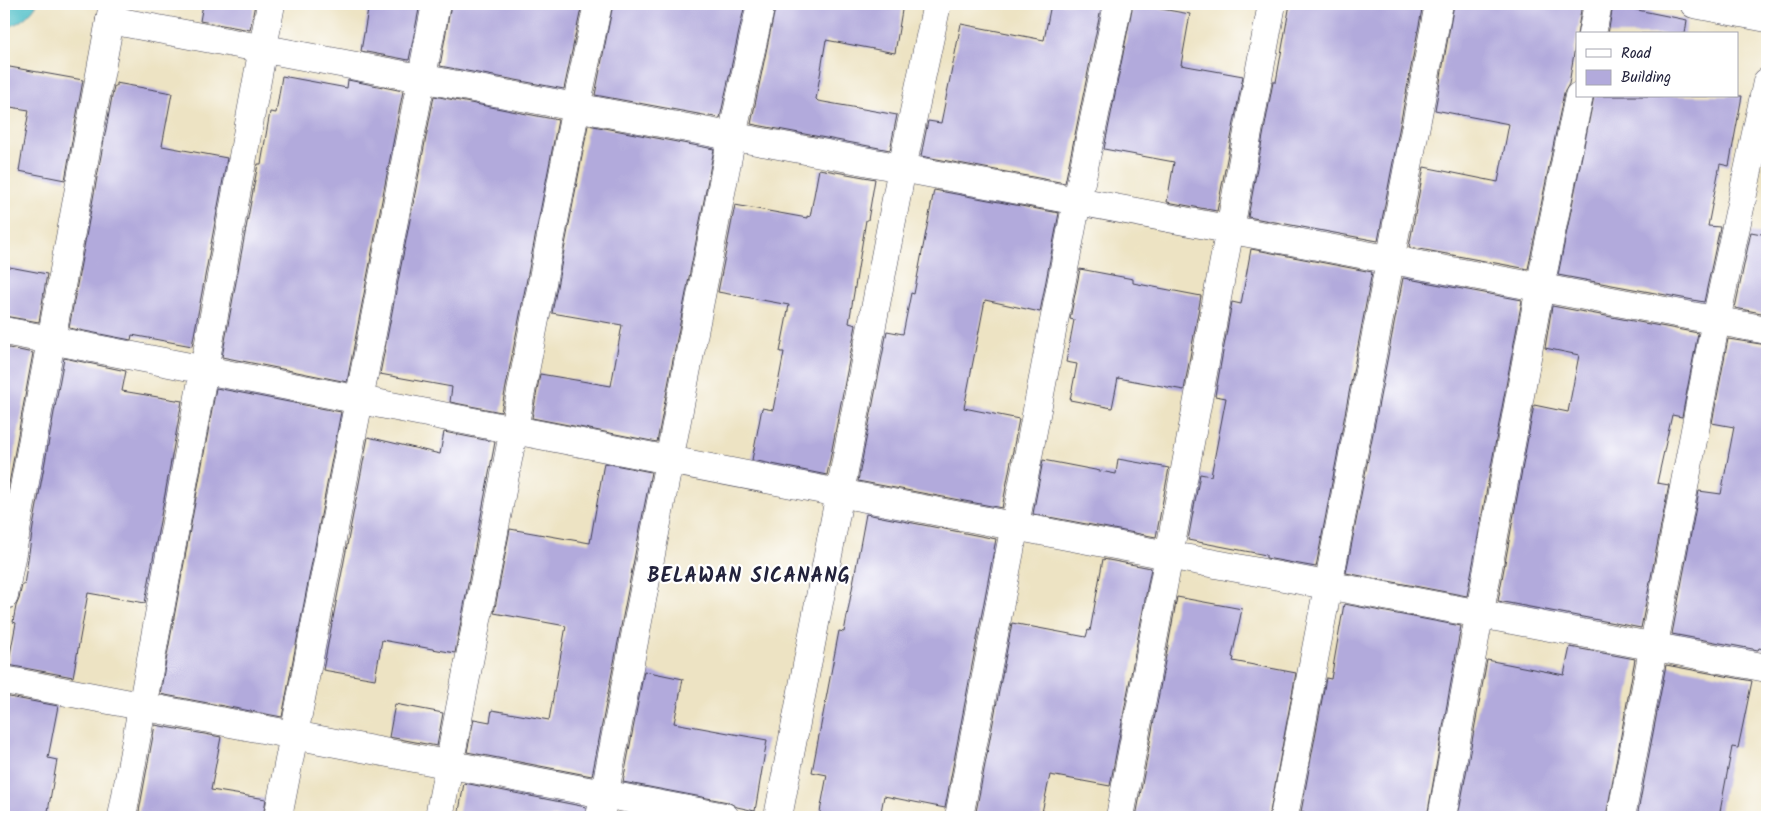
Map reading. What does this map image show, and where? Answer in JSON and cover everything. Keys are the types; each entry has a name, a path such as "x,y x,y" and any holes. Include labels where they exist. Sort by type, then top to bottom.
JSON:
{"street":[{"path":"122,817 271,4"},
{"path":"278,817 420,78 436,4"},
{"path":"439,817 576,107 598,4"},
{"path":"602,806 732,136 761,4"},
{"path":"778,817 902,168 937,4"},
{"path":"959,817 1077,201 1118,4"},
{"path":"1120,817 1272,4"},
{"path":"1284,817 1439,4"},
{"path":"1592,32 1598,4"},
{"path":"1694,4 1767,18"},
{"path":"4,596 112,12 262,48 1767,330"},
{"path":"1620,817 1716,320 1767,82"},
{"path":"1442,817 1540,287 1579,98"},
{"path":"4,332 839,493 1767,668"},
{"path":"4,680 449,765 602,806 725,817"}],"water":[{"path":"4,4 37,4 23,20 4,29"}],"building":[{"path":"203,4 255,4 250,30 200,21"},
{"path":"369,4 420,4 409,60 361,51"},
{"path":"451,4 582,4 564,89 440,66"},
{"path":"613,4 745,4 720,118 595,95"},
{"path":"776,4 903,4 895,53 826,40 816,99 818,101 897,115 890,150 751,124"},
{"path":"1051,4 1102,4 1065,183 921,156 928,121 941,123 961,24 1044,40"},
{"path":"1133,4 1190,14 1181,65 1243,76 1217,211 1167,202 1174,162 1104,149"},
{"path":"1290,4 1423,4 1378,241 1248,217 1273,82 1276,82"},
{"path":"1454,4 1582,4 1569,84 1564,93 1528,269 1409,247 1424,167 1498,182 1509,124 1435,110"},
{"path":"1613,5 1687,20 1685,32 1608,32"},
{"path":"4,66 83,80 65,180 19,171 29,110 4,106"},
{"path":"282,76 347,88 348,80 403,91 347,382 222,357 258,164 261,164 270,112 276,113"},
{"path":"116,83 172,93 162,146 227,158 192,346 132,335 131,340 69,328"},
{"path":"434,96 558,120 501,412 450,402 452,387 380,374"},
{"path":"1738,96 1742,96 1729,166 1720,164 1708,226 1720,227 1704,302 1558,275 1594,98 1738,98"},
{"path":"588,125 714,149 657,442 532,418 540,374 611,386 622,325 552,313"},
{"path":"819,169 875,179 868,220 866,220 849,323 856,325 827,475 752,460 762,408 773,410 784,352 780,352 789,305 718,292 735,205 810,217"},
{"path":"934,190 1059,213 1040,312 985,300 964,408 1019,419 1002,508 858,481 887,331 903,334 911,293 914,294"},
{"path":"1751,232 1767,235 1767,314 1735,308"},
{"path":"1251,249 1372,272 1316,567 1266,558 1266,555 1188,540 1200,474 1211,476 1226,398 1215,396 1232,302 1241,304"},
{"path":"4,266 47,274 39,322 4,316"},
{"path":"1080,269 1133,279 1133,283 1201,296 1184,390 1118,378 1112,408 1070,400 1077,364 1066,362 1074,320 1070,319"},
{"path":"1403,278 1522,300 1467,596 1346,573"},
{"path":"1552,306 1698,333 1682,417 1672,415 1657,483 1669,485 1641,628 1498,601 1534,405 1568,412 1579,355 1545,348"},
{"path":"1728,339 1767,345 1767,650 1672,634 1699,491 1721,494 1734,427 1712,423"},
{"path":"4,347 33,353 4,511"},
{"path":"64,358 126,371 122,391 182,401 145,603 88,593 73,677 8,665 16,623 13,622 22,585 24,585"},
{"path":"216,388 341,412 282,717 160,694"},
{"path":"444,432 495,442 455,653 382,640 375,679 323,670 368,437 440,454"},
{"path":"1118,459 1169,468 1156,537 1033,514 1043,460 1116,474"},
{"path":"604,463 651,472 592,776 467,752 474,719 490,722 492,710 549,720 566,626 494,613 510,529 590,543"},
{"path":"866,514 996,539 945,808 884,796 880,817 819,817 827,775 812,772 839,631 844,632"},
{"path":"1103,559 1151,568 1110,786 1050,775 1041,817 975,817 1012,623 1086,637 1088,630 1090,631"},
{"path":"1177,597 1242,609 1232,657 1234,658 1233,661 1296,673 1269,817 1136,817"},
{"path":"1344,604 1461,626 1427,817 1327,817 1301,812 1326,678 1331,679"},
{"path":"1570,647 1635,659 1606,817 1458,817 1487,660 1564,675"},
{"path":"1666,665 1752,681 1738,748 1732,747 1719,817 1637,817"},
{"path":"644,671 683,679 674,723 767,740 755,811 737,807 728,802 623,782"},
{"path":"4,696 58,706 48,758 57,760 47,817 4,817"},
{"path":"395,704 443,713 437,746 389,737"},
{"path":"155,725 221,737 211,790 266,799 263,817 138,817"},
{"path":"464,783 586,807 585,817 458,817"}],"district":[{"name":"BELAWAN SICANANG","path":"749,577"}]}
